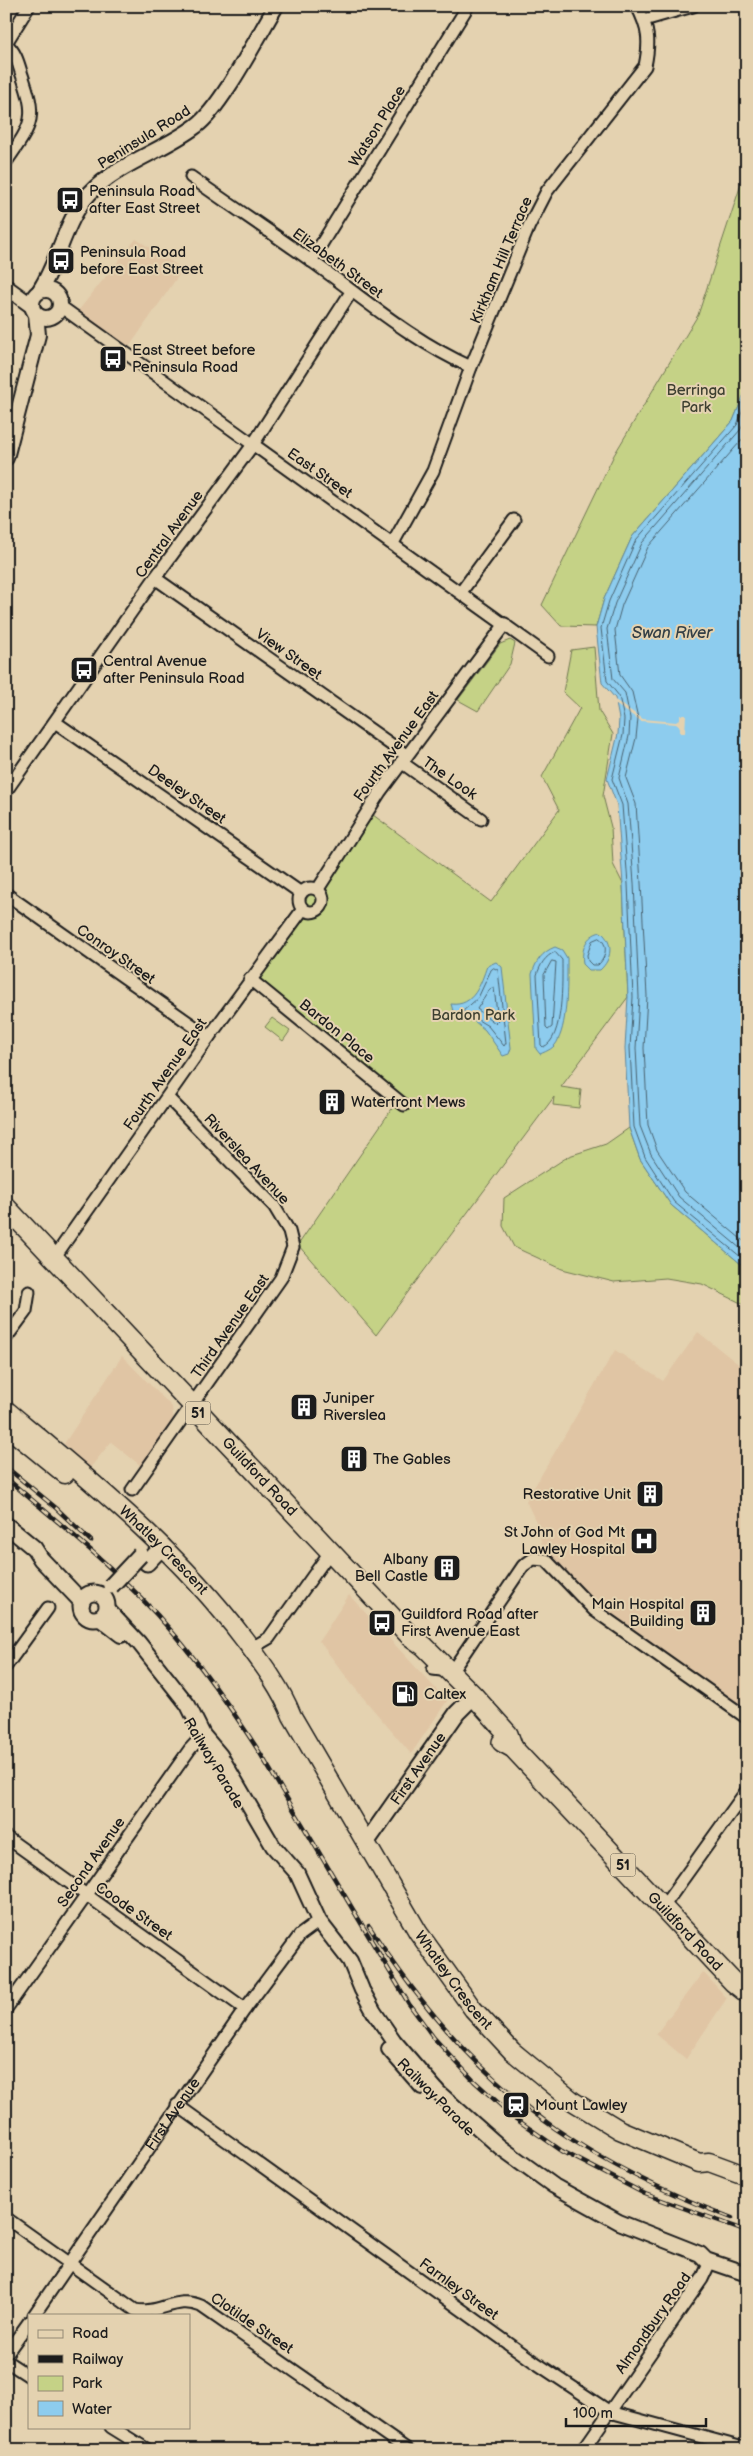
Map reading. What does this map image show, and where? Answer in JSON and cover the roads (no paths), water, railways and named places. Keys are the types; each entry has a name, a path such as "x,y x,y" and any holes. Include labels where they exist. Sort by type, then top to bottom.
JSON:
{"highway":[{"name":"Guildford Road","path":"6,1207 410,1636 418,1652 441,1670 470,1700 501,1742 513,1748 663,1907 742,1984 747,2002"}],"main road":[{"name":"Whatley Crescent","path":"6,1410 193,1590 250,1653 285,1698 292,1716 418,1932 473,2009 512,2051 574,2102 620,2130 699,2163 706,2170 747,2185"},
{"name":"Whatley Crescent","path":"6,1426 151,1551"},
{"name":"Railway Parade","path":"6,1525 34,1548 43,1549 67,1576 102,1600"},
{"path":"102,1600 151,1551"},
{"name":"First Avenue","path":"366,1843 456,1713 470,1700"},
{"name":"Whatley Crescent","path":"699,2163 709,2162 747,2176"}],"street":[{"path":"6,162 31,124 30,98 18,63 11,48 6,44 29,6"},
{"name":"Peninsula Road","path":"6,458 38,335 52,272 73,217 90,192 119,171 198,125 228,85 276,6"},
{"name":"Watson Place","path":"311,261 468,6"},
{"name":"Kirkham Hill Terrace","path":"393,543 433,472 471,367 529,226 547,191 645,66 650,44 644,20 637,6"},
{"path":"644,20 693,6"},
{"name":"Elizabeth Street","path":"191,177 311,261 351,292 446,356 471,367"},
{"name":"East Street","path":"9,289 74,316 252,446 393,543 548,656"},
{"name":"Central Avenue","path":"6,791 155,578 252,446 351,292"},
{"path":"461,592 514,520"},
{"name":"View Street","path":"155,578 404,759"},
{"name":"Fourth Avenue East","path":"318,889 404,759 505,624"},
{"name":"Deeley Street","path":"55,722 301,893"},
{"name":"The Look","path":"404,759 481,819"},
{"path":"306,888 318,889 323,894 322,905 314,912 303,909 299,900 301,893 306,888"},
{"name":"Conroy Street","path":"6,894 209,1037"},
{"name":"Fourth Avenue East","path":"54,1258 250,979 303,909"},
{"name":"Bardon Place","path":"250,979 404,1105"},
{"name":"Riverslea Avenue","path":"168,1098 274,1206 289,1231 293,1247"},
{"name":"Third Avenue East","path":"132,1490 281,1278 293,1247"},
{"path":"6,1338 26,1311 29,1292"},
{"path":"250,1653 256,1645 269,1638 330,1552"},
{"path":"441,1670 454,1668 524,1566 533,1559 546,1560 594,1610 747,1718"},
{"name":"Railway Parade","path":"102,1600 162,1670 188,1706 200,1738 220,1755 273,1846 297,1873 316,1924 350,1961 366,1997 394,2041 439,2093 500,2147 554,2186 619,2222 700,2254 708,2261 747,2274"},
{"path":"6,1666 48,1608"},
{"name":"Second Avenue","path":"6,2009 200,1738"},
{"path":"663,1907 747,1790"},
{"name":"Coode Street","path":"6,1837 245,2009"},
{"name":"First Avenue","path":"35,2314 245,2009 300,1935 316,1924"},
{"name":"Farnley Street","path":"177,2105 533,2361 610,2412 747,2449"},
{"name":"Clotilde Street","path":"6,2218 135,2310 145,2312 184,2301 201,2306 408,2450"},
{"name":"Almondbury Road","path":"583,2450 702,2279 708,2261"},
{"path":"6,2354 28,2323"},
{"path":"6,2360 28,2375"},
{"path":"113,2428 148,2450"}],"water":[{"name":"Swan River","path":"747,387 747,1269 671,1205 640,1159 629,1128 625,1048 628,997 623,884 617,805 607,779 618,734 619,719 615,698 602,683 596,627 604,599 632,537 733,421"},
{"path":"601,932 610,946 609,956 600,970 589,970 583,964 584,948 588,939"},
{"path":"555,947 562,950 567,958 564,1022 557,1043 540,1054 536,1049 532,974 540,958"},
{"path":"496,962 502,967 511,1048 509,1054 503,1056 485,1030 474,1021 453,1011 451,1004 459,1004 471,998 479,986 487,966"}],"railway":[{"path":"6,1467 56,1508 91,1541"},
{"path":"6,1478 114,1571 154,1612 196,1661 260,1753 409,2004 434,2038 474,2081 516,2119 562,2151 645,2194 747,2231"},
{"path":"369,1926 408,1983 453,2037 502,2086 528,2108 577,2143 619,2167 686,2200 732,2218"}],"place":[{"name":"Peninsula Road after East Street","path":"70,200"},
{"name":"Peninsula Road before East Street","path":"61,261"},
{"name":"East Street before Peninsula Road","path":"113,359"},
{"name":"Central Avenue after Peninsula Road","path":"84,670"},
{"name":"Waterfront Mews","path":"332,1102"},
{"name":"Juniper Riverslea","path":"304,1407"},
{"name":"The Gables","path":"354,1459"},
{"name":"Restorative Unit","path":"650,1494"},
{"name":"St John of God Mt Lawley Hospital","path":"644,1541"},
{"name":"Albany Bell Castle","path":"447,1568"},
{"name":"Main Hospital Building","path":"703,1613"},
{"name":"Guildford Road after First Avenue East","path":"382,1623"},
{"name":"Caltex","path":"405,1694"},
{"name":"Mount Lawley","path":"516,2105"}],"park label":[{"name":"Berringa Park","path":"696,398"},
{"name":"Bardon Park","path":"473,1015"}]}
